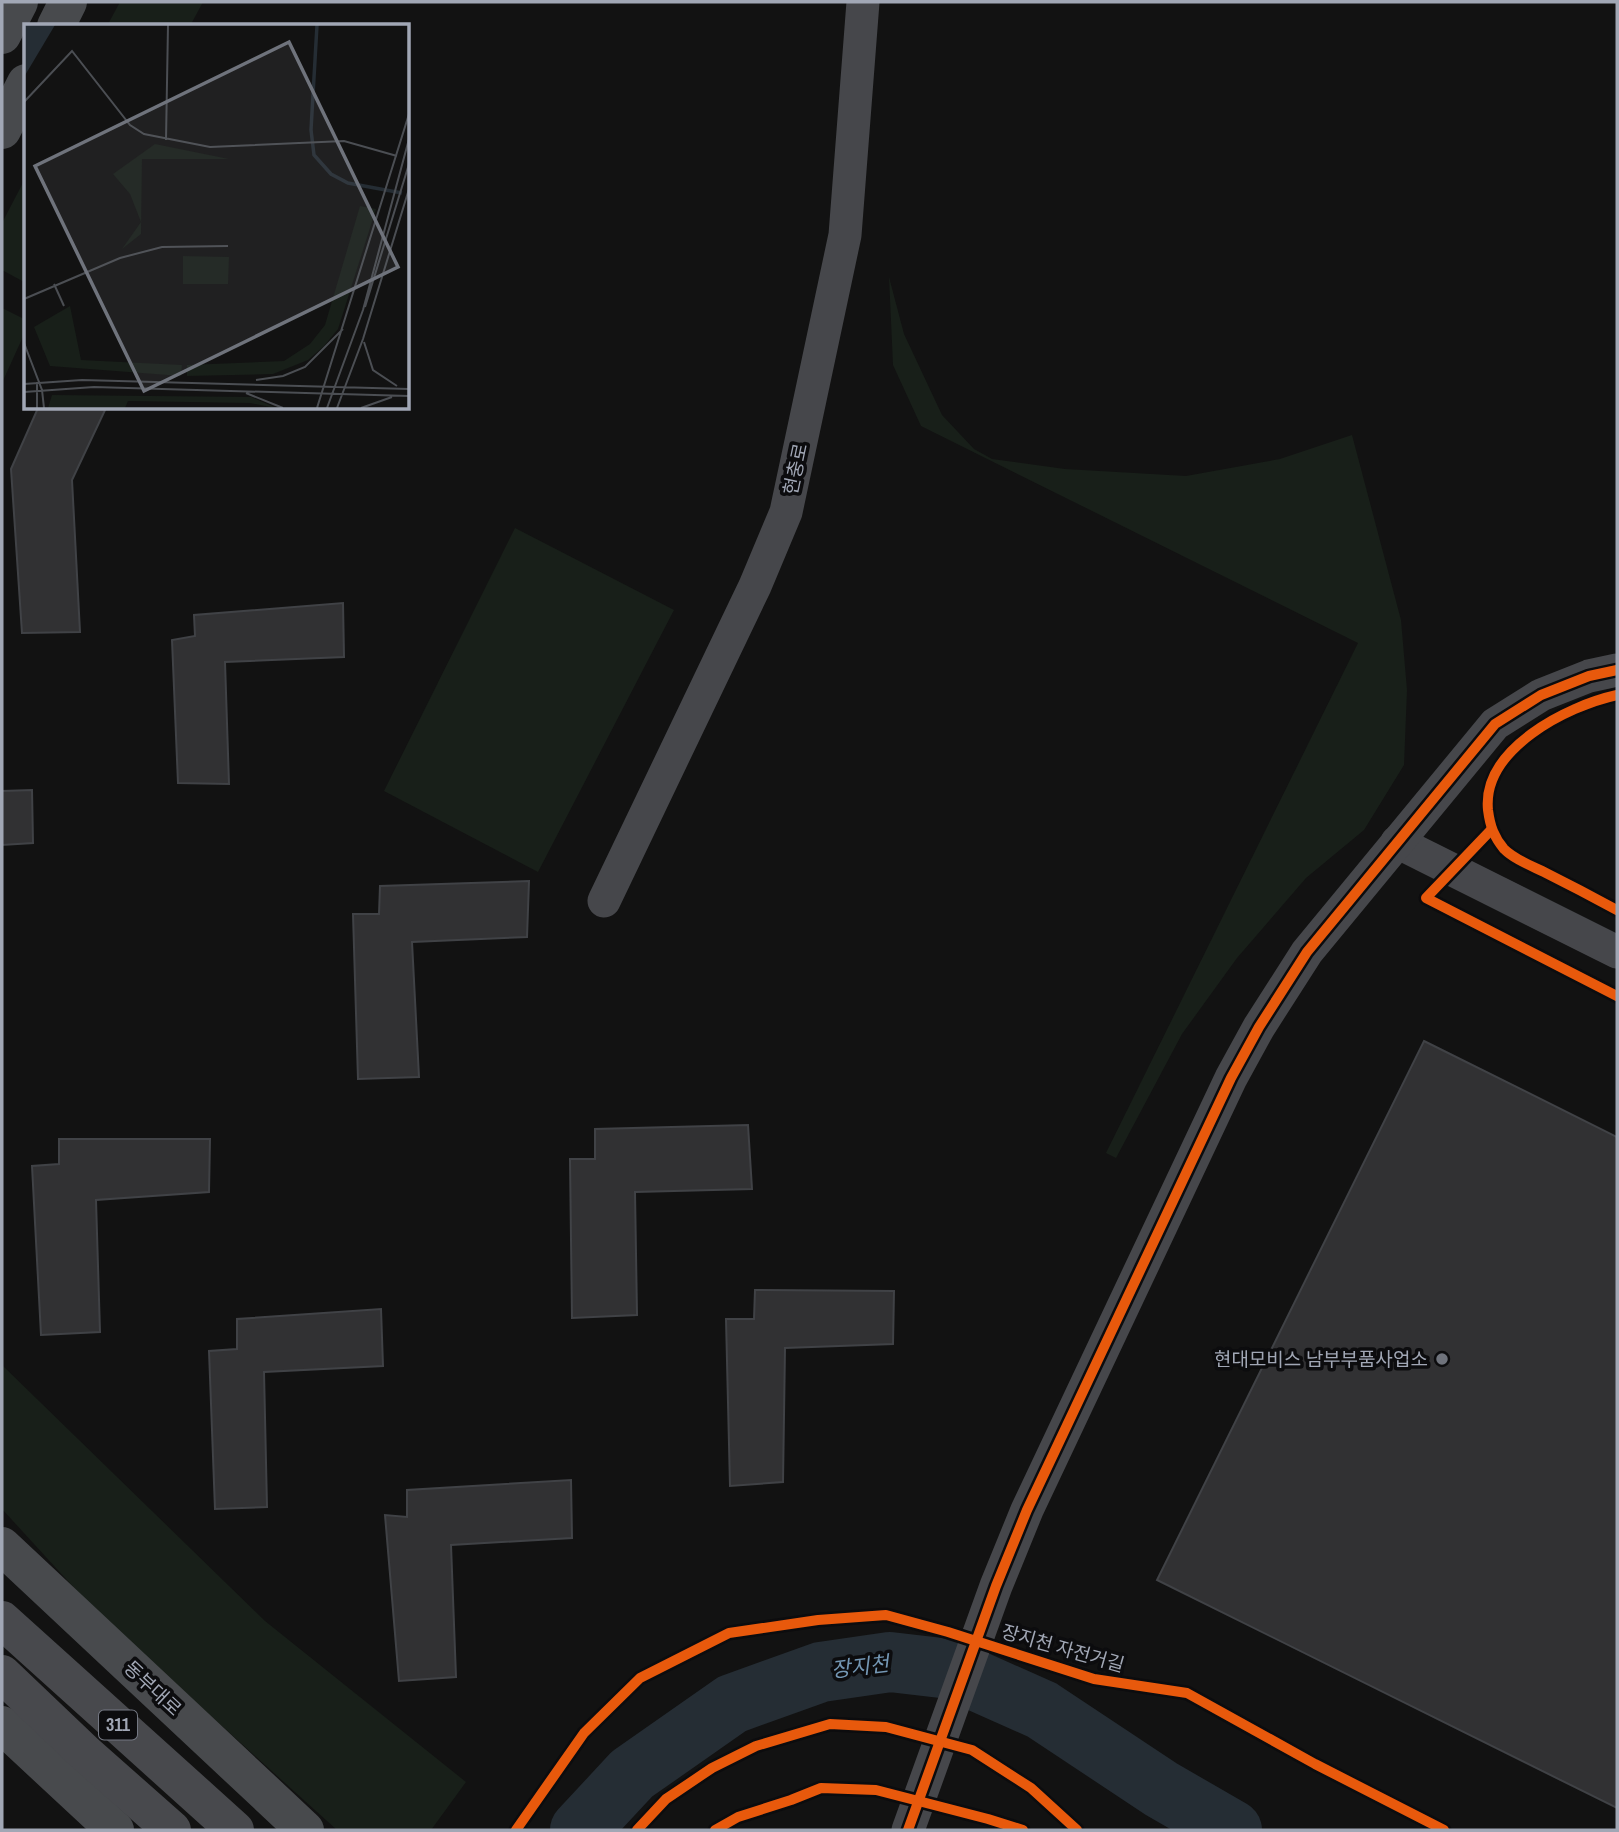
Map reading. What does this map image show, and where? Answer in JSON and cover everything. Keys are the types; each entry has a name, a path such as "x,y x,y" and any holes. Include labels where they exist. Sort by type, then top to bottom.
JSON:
{"highway":[{"name":"311","path":"2,1620 235,1830"},
{"name":"311","path":"2,1674 86,1754 172,1830"}],"main road":[{"path":"2,35 19,2"},
{"path":"57,24 68,2"},
{"path":"2,130 24,87"},
{"name":"동부대로","path":"2,1546 305,1830"},
{"path":"2,1725 115,1830"}],"street":[{"name":"현충로","path":"604,901 755,586 786,512 845,235 863,2"},
{"path":"910,1827 996,1586 1027,1510 1231,1078 1259,1027 1307,952 1495,724 1541,695 1589,676 1617,670"},
{"path":"1397,842 1617,952"}],"shaded area":[{"path":"120,2 203,2 191,24 108,24"},
{"path":"24,181 24,282 2,270 2,223"},
{"path":"889,277 904,334 942,415 974,449 992,459 1065,469 1186,476 1280,459 1352,435 1401,620 1407,690 1404,765 1364,830 1306,878 1237,958 1182,1034 1116,1158 1106,1153 1358,643 921,426 893,365"},
{"path":"2,308 24,319 24,334 2,383"},
{"path":"515,528 674,610 538,872 384,791"},
{"path":"2,1365 265,1621 466,1782 431,1830 337,1830 99,1615 2,1509"}],"building":[{"path":"37,410 105,410 72,480 80,632 22,633 11,469"},
{"path":"343,603 344,657 225,662 229,784 178,783 172,640 195,636 194,615"},
{"path":"32,790 33,843 2,845 2,791"},
{"path":"529,881 527,937 412,942 419,1077 358,1079 353,914 379,914 380,886"},
{"name":"현대모비스 남부부품사업소","path":"1424,1041 1617,1137 1617,1808 1157,1580"},
{"path":"748,1125 752,1189 635,1192 637,1315 572,1318 570,1159 595,1159 595,1129"},
{"path":"59,1139 210,1139 209,1192 96,1200 100,1332 41,1335 32,1166 59,1164"},
{"path":"755,1290 894,1291 893,1344 785,1348 783,1482 730,1486 726,1319 754,1319"},
{"path":"381,1309 383,1366 264,1372 267,1507 215,1509 209,1351 237,1349 237,1319"},
{"path":"571,1480 572,1538 451,1545 456,1677 399,1681 385,1515 407,1517 407,1490"}],"waterway":[{"name":"장지천","path":"580,1830 632,1774 732,1704 821,1672 890,1662 950,1669 1042,1710 1161,1789 1232,1830"}],"cycle path":[{"path":"908,1830 996,1586 1027,1510 1231,1078 1259,1027 1307,952 1495,724 1541,695 1589,676 1617,670"},
{"path":"1617,695 1575,709 1553,720 1513,750 1499,768 1490,788 1488,810 1495,836 1508,853 1617,910"},
{"path":"1491,830 1426,898 1617,996"},
{"name":"장지천 자전거길","path":"516,1830 584,1733 640,1678 729,1633 818,1620 886,1615 1094,1679 1187,1693 1315,1764 1444,1830"},
{"path":"637,1830 666,1799 712,1768 756,1746 830,1724 886,1727 972,1750 1031,1788 1077,1830"},
{"path":"715,1830 738,1817 821,1788 876,1790 1023,1830"}],"place":[{"name":"현대모비스 남부부품사업소","path":"1442,1359"}]}
